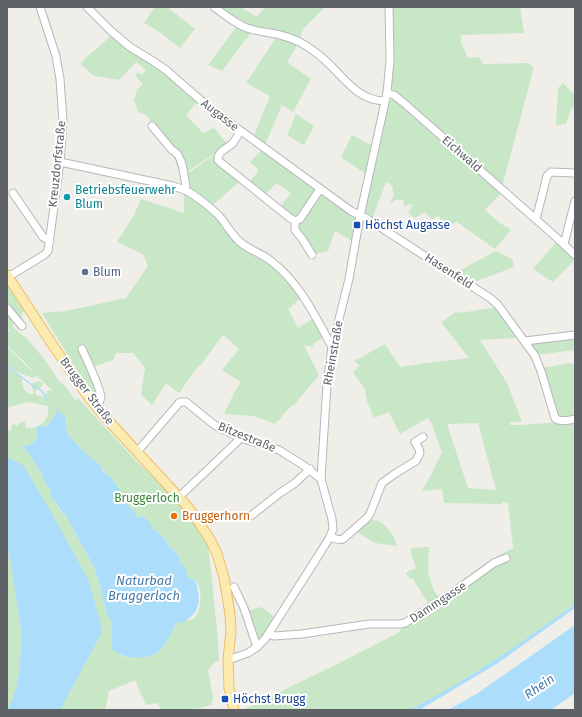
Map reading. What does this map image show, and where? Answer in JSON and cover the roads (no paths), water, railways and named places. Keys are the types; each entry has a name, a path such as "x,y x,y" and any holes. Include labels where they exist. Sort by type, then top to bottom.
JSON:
{"main road":[{"name":"Brugger Straße","path":"8,276 68,369 96,406 179,497 206,532 221,565 230,614 231,632 228,660 229,688 234,710"}],"street":[{"name":"Kreuzdorfstraße","path":"8,276 48,252 60,162 63,121 60,79 56,56 40,7"},
{"name":"Augasse","path":"87,7 111,31 130,47 166,70 205,104 240,131 360,216"},
{"path":"214,7 243,26 254,30 280,34 302,43 321,56 349,85 361,95 368,99 385,101"},
{"name":"Rheinstraße","path":"228,660 248,653 257,647 269,634 330,537 333,529 332,519 321,479 327,384 332,347 348,279 387,93 390,60 389,7"},
{"name":"Eichwald","path":"387,93 394,95 404,103 575,255"},
{"path":"152,126 178,155 182,166 186,187 184,190"},
{"path":"240,131 232,144 222,150 219,154 218,160 295,221"},
{"path":"60,162 173,186 184,190 220,217 240,242 271,261 287,274 308,303 332,347"},
{"path":"536,219 547,176 552,172 575,173"},
{"path":"295,221 300,219 320,189"},
{"path":"13,193 42,237 50,241"},
{"path":"564,244 575,201"},
{"name":"Hasenfeld","path":"360,216 366,218 490,298 498,305 535,356 556,418 561,421 575,419"},
{"path":"295,221 295,230 312,255"},
{"path":"7,308 22,326"},
{"path":"525,341 575,335"},
{"path":"82,349 98,386 100,403 96,406"},
{"name":"Bitzestraße","path":"137,452 181,402 186,402 212,423 241,438 279,450 321,479"},
{"path":"330,537 335,539 343,539 364,522 370,514 382,484 416,460 420,453 415,442 423,437"},
{"path":"179,497 241,438"},
{"path":"252,515 310,470"},
{"name":"Dammgasse","path":"269,634 274,636 302,634 369,624 404,623 458,590 494,563 506,558"},
{"path":"234,587 244,608 257,647"}],"water":[{"name":"Naturbad Bruggerloch","path":"59,412 65,416 66,430 69,436 85,453 101,466 106,474 112,478 119,488 119,494 136,514 135,517 142,516 152,525 151,528 156,530 167,541 167,545 171,547 180,558 179,561 186,570 187,577 195,580 199,596 196,611 183,622 176,623 162,648 151,656 137,658 130,657 117,653 112,649 112,622 106,611 95,569 65,514 51,496 48,486 41,473 26,449 22,449 23,446 29,445 37,438 36,427 45,427"},
{"path":"7,457 23,465 89,581 102,629 101,634 60,710 8,710 16,689 22,637 11,563 7,547"},
{"path":"575,604 575,608 498,663 421,709 409,710 473,674 515,647"},
{"name":"Rhein","path":"575,625 575,693 551,710 448,710 478,693"}],"waterway":[{"path":"366,170 368,162"},
{"path":"7,366 33,386 41,390 47,399"},
{"path":"56,409 59,412"}],"place":[{"name":"Betriebsfeuerwehr Blum","path":"67,197"},
{"name":"Höchst Augasse","path":"357,225"},
{"name":"Blum","path":"85,272"},
{"name":"Bruggerhorn","path":"174,516"},
{"name":"Höchst Brugg","path":"225,699"}],"park label":[{"name":"Bruggerloch","path":"147,498"}]}
